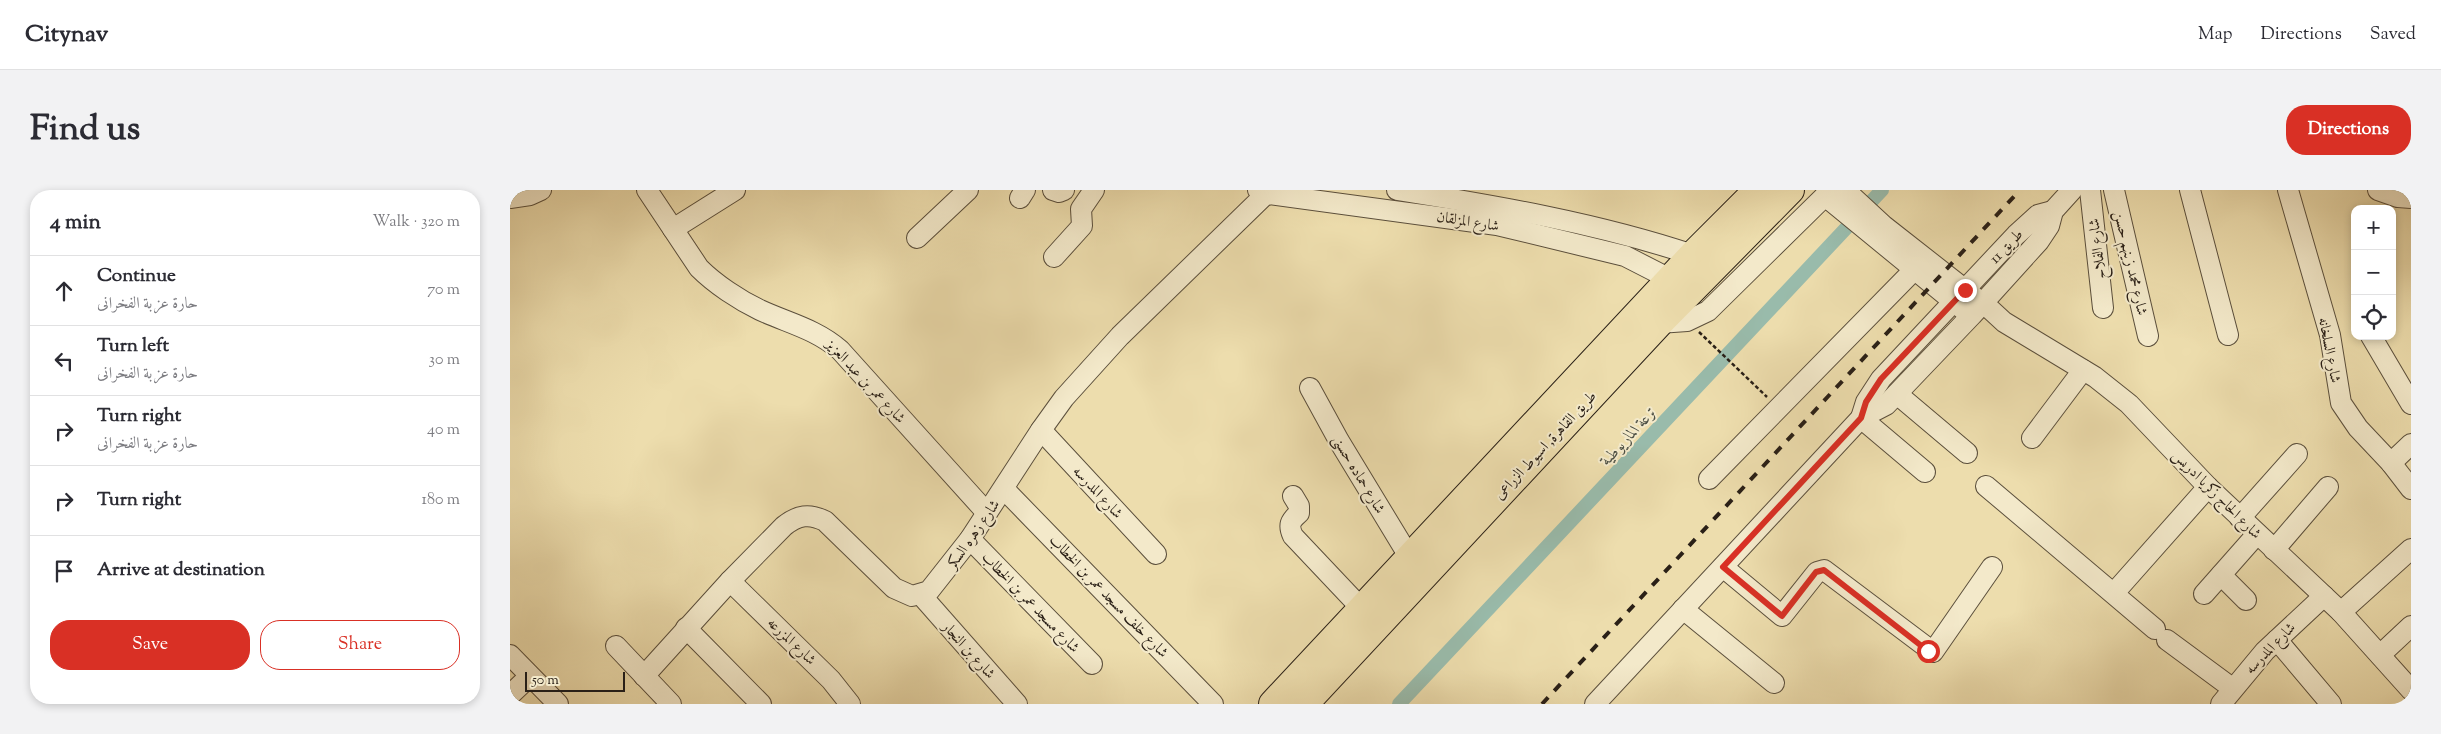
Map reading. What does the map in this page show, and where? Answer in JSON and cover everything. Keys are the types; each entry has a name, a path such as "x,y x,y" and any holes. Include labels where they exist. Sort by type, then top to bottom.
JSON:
{"highway":[{"name":"طريق القاهرة, اسيوط الزراعى","path":"1304,704 1650,318 1670,280 1758,190"},
{"name":"طريق القاهرة, اسيوط الزراعى","path":"1273,704 1410,558 1650,318 1790,190"}],"street":[{"path":"510,198 530,195 541,190"},
{"path":"673,229 734,190"},
{"path":"917,238 968,190"},
{"path":"1053,190 1059,192 1064,190"},
{"path":"1054,257 1082,226 1081,209 1094,190"},
{"name":"شارع المزلقان","path":"1397,190 1499,216 1612,252 1638,261 1670,280"},
{"name":"طريق 11","path":"1861,418 1876,412 1897,394 1978,309 2038,241 2049,226 2053,211 2072,190"},
{"name":"شارع الفلاح","path":"2090,190 2103,308"},
{"name":"شارع محمد زينهم حسن","path":"2114,190 2148,336"},
{"path":"2190,190 2228,335"},
{"name":"شارع السلخانه","path":"2288,190 2330,335 2341,403 2358,428 2391,463 2411,489"},
{"path":"2378,190 2398,197 2411,198"},
{"name":"شارع عمر بن عبد العزيز","path":"649,191 673,229 707,276 760,309 825,337 840,350 987,513"},
{"name":"شارع المزلقان","path":"1265,191 1390,200 1499,216 1648,240 1693,255"},
{"name":"شارع زهره السكر","path":"920,595 936,584 970,539 1004,489 1040,430 1064,398 1120,336 1265,191"},
{"path":"1650,318 1686,320 1708,311 1837,195 1879,231"},
{"name":"طريق 11","path":"1861,418 1866,402 1881,379 2027,224 2038,215 2053,211"},
{"name":"شارع الحاج زكريا ادريس","path":"1879,231 1914,270 2082,370 2130,404 2208,488 2341,612 2411,690"},
{"name":"شارع الحاج زكريا ادريس","path":"1879,231 1959,296"},
{"path":"1638,261 1648,240"},
{"path":"1709,478 1914,270"},
{"path":"2373,340 2411,404"},
{"path":"2032,438 2082,370"},
{"name":"شارع حماده حسنى","path":"1310,388 1344,450 1410,558"},
{"path":"1897,394 1967,452"},
{"path":"1595,704 1861,418 1925,472"},
{"name":"شارع المدرسه","path":"1040,430 1156,554"},
{"path":"2391,463 2411,444"},
{"path":"2240,518 2297,454"},
{"path":"1986,486 2050,542 2114,593 2227,696"},
{"path":"2274,550 2328,487"},
{"path":"2114,593 2208,488"},
{"name":"شارع خلف مسجد عمر بن الخطاب","path":"1004,489 1213,704"},
{"path":"1293,496 1299,506 1299,513 1291,520 1289,527 1293,536 1362,609"},
{"path":"644,676 730,582 793,519 803,516 814,516 825,521 894,588 907,595 920,595"},
{"path":"2204,594 2257,534"},
{"name":"شارع مسجد عمر بن الخطاب","path":"970,539 1092,664"},
{"path":"2341,612 2411,549"},
{"path":"1723,567 1782,616 1816,572 1824,570 1933,652 1992,567"},
{"path":"2220,575 2246,600"},
{"name":"شارع المزرعه","path":"730,582 831,680 850,704"},
{"name":"شارع بن النجار","path":"920,595 1017,704"},
{"name":"شارع المدرسه","path":"2227,696 2277,640 2324,596"},
{"path":"1684,609 1774,683"},
{"path":"2380,655 2411,626"},
{"path":"686,628 762,704"},
{"path":"2277,640 2331,704"},
{"path":"616,646 671,704"},
{"path":"510,655 529,677 558,704"},
{"path":"510,695 529,677"}],"path":[{"path":"1706,339 1764,394"}],"waterway":[{"name":"ترعة الماريوطية","path":"1399,704 1882,190"}],"railway":[{"path":"1542,704 2020,190"}],"route":[{"path":"1928,651 1824,570 1816,572 1782,616 1723,567 1861,418 1866,402 1881,379 1965,290"}]}
